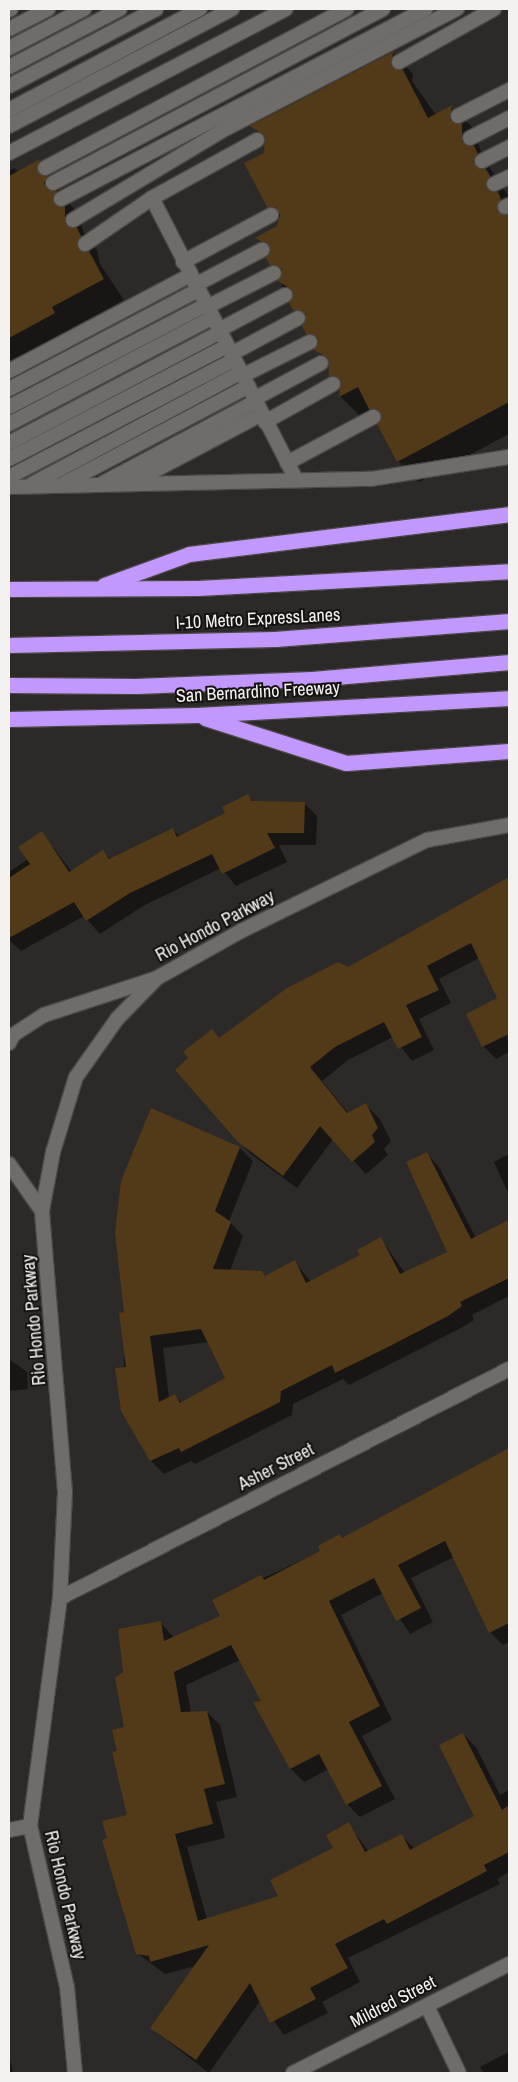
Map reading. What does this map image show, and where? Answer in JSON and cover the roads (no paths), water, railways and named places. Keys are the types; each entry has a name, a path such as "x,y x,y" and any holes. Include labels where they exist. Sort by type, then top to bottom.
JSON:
{"highway":[{"path":"93,590 189,554 509,514"},
{"path":"9,589 93,590 509,571"},
{"name":"I-10 Metro ExpressLanes","path":"9,645 276,639 509,621"},
{"path":"9,685 136,686 312,679 509,662"},
{"name":"San Bernardino Freeway","path":"9,720 196,715 509,698"},
{"path":"196,715 346,764 509,751"}],"street":[{"path":"9,29 48,9"},
{"path":"9,48 84,9"},
{"path":"9,67 120,9"},
{"path":"9,86 156,9"},
{"path":"9,110 200,9"},
{"path":"9,126 232,9"},
{"path":"9,153 286,9"},
{"path":"45,168 347,9"},
{"path":"53,183 383,9"},
{"path":"61,199 426,9"},
{"path":"73,220 227,128 457,9"},
{"path":"399,62 494,9"},
{"path":"458,116 509,90"},
{"path":"470,138 509,118"},
{"path":"85,244 152,198 257,140"},
{"path":"482,161 509,147"},
{"path":"494,184 509,177"},
{"path":"152,198 296,480"},
{"path":"183,262 271,215"},
{"path":"9,371 262,250"},
{"path":"9,443 213,318 274,273"},
{"path":"9,389 194,283"},
{"path":"9,407 213,318 286,295"},
{"path":"9,424 213,318"},
{"path":"9,459 230,353 298,318"},
{"path":"130,484 252,396 310,342"},
{"path":"9,477 230,353"},
{"path":"60,485 321,363"},
{"path":"29,486 252,396 333,384"},
{"path":"100,484 252,396"},
{"path":"287,463 374,417"},
{"path":"9,486 370,479 509,457"},
{"name":"Rio Hondo Parkway","path":"76,2073 67,1987 30,1826 60,1598 66,1492 42,1211 53,1152 76,1078 117,1020 157,978 241,931 427,840 509,825"},
{"path":"10,1038 44,1015 157,978"},
{"path":"9,1164 42,1211"},
{"name":"Asher Street","path":"60,1598 509,1369"},
{"path":"9,1830 30,1826"},
{"name":"Mildred Street","path":"293,2073 509,1964"},
{"path":"427,2006 459,2073"}]}
